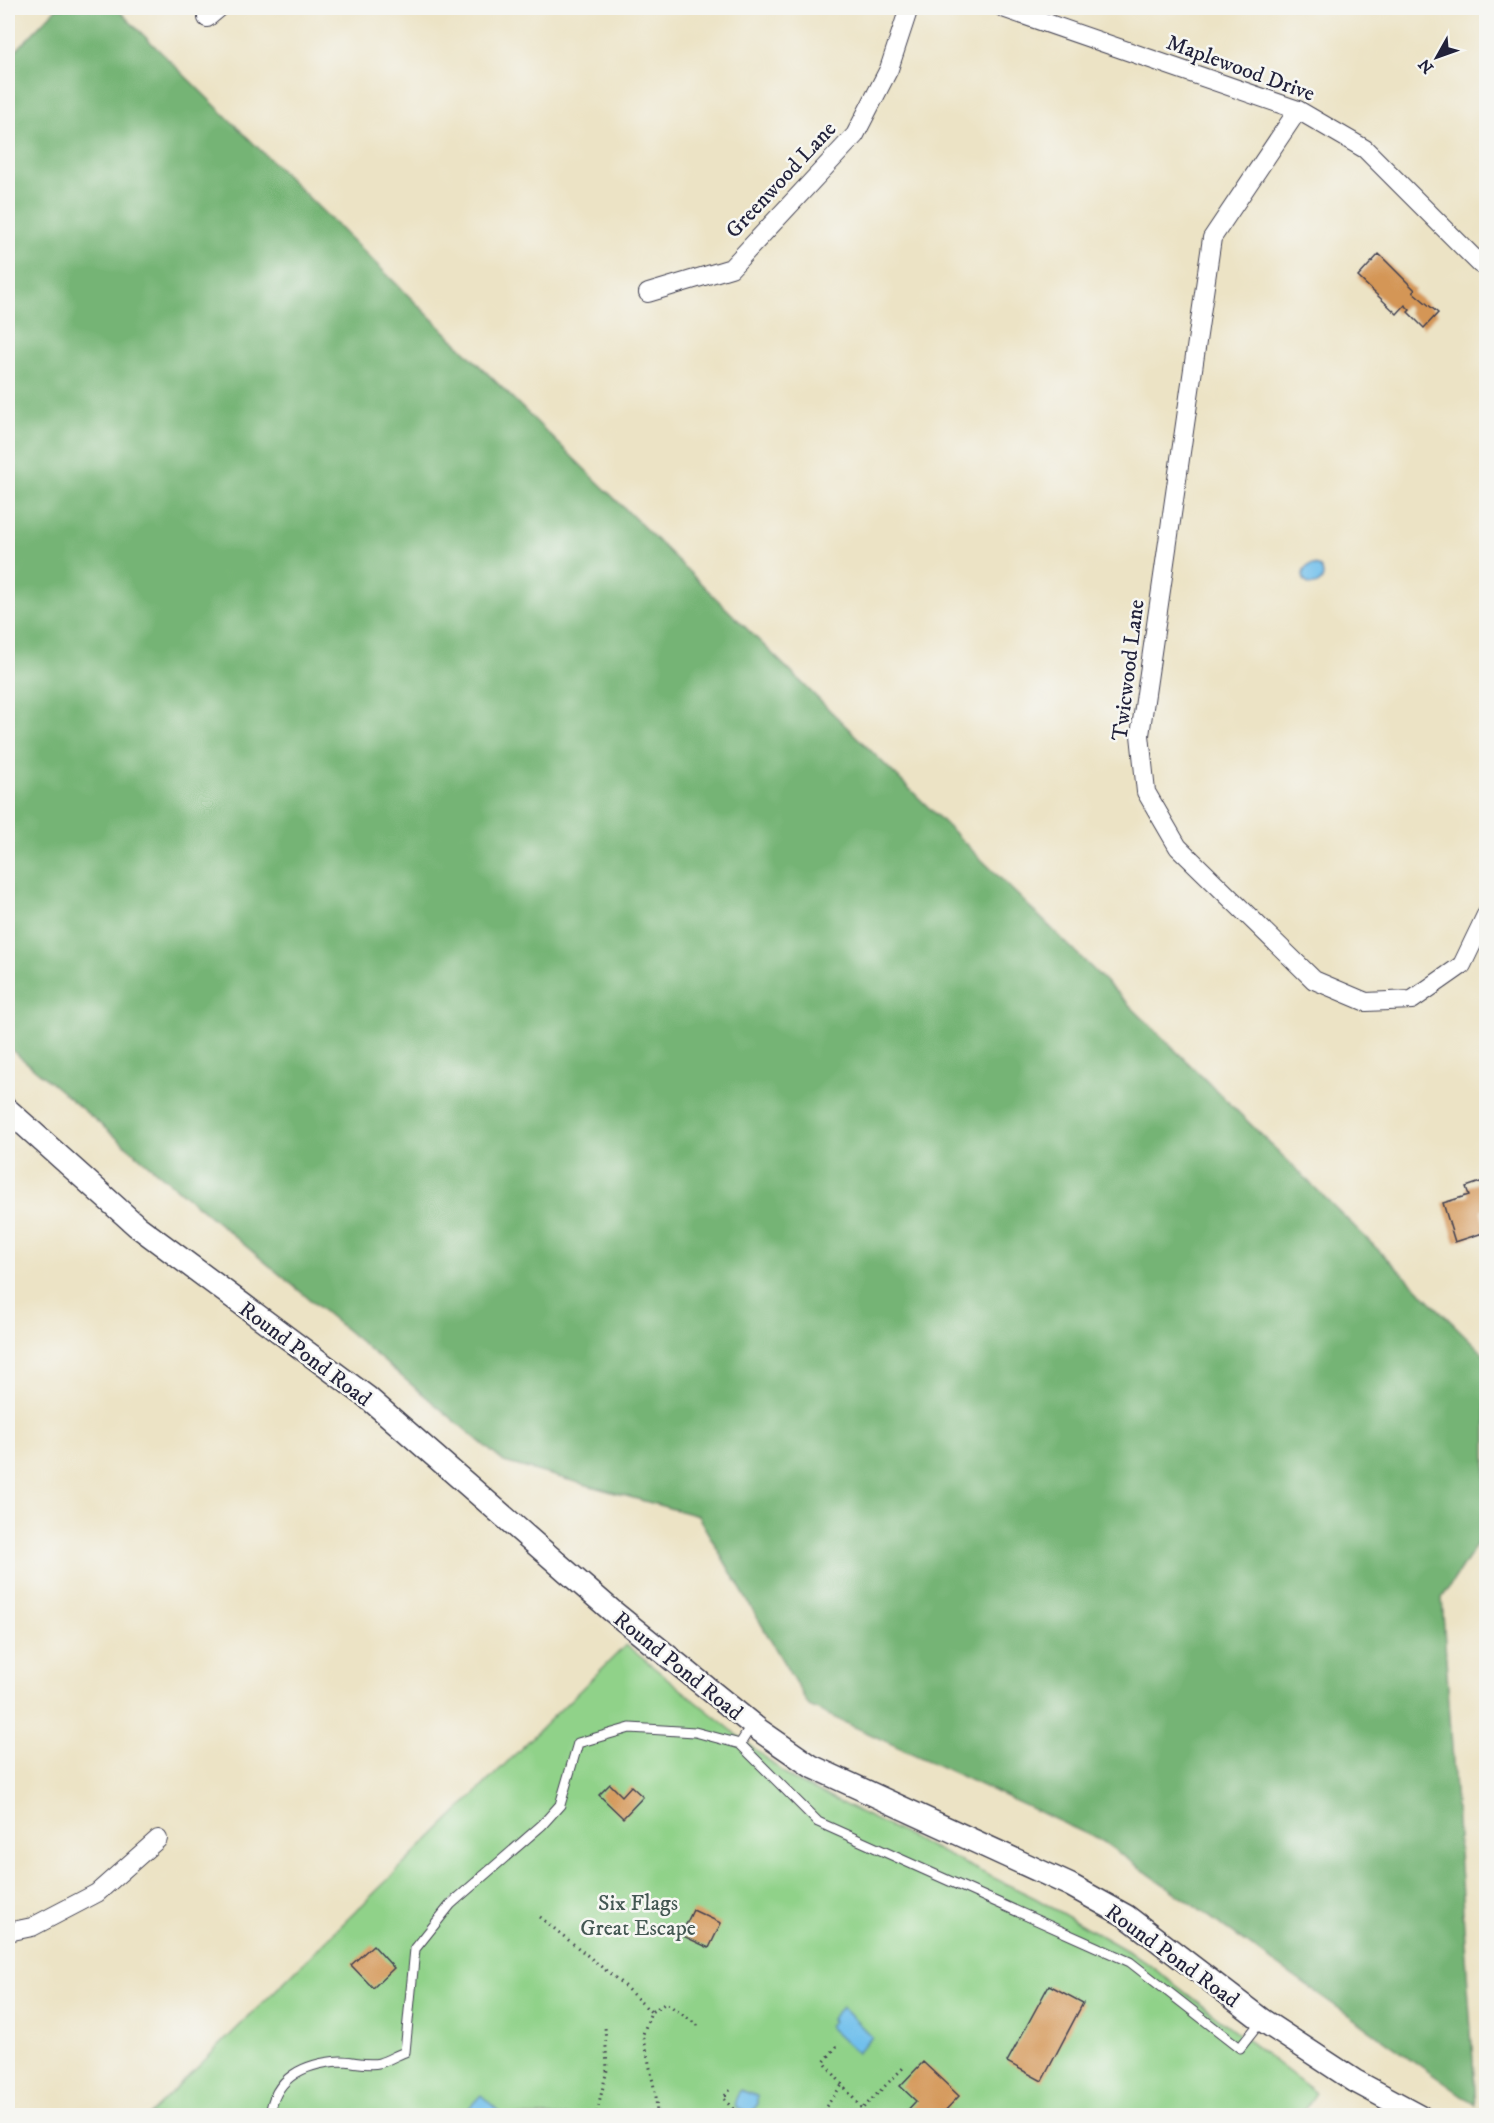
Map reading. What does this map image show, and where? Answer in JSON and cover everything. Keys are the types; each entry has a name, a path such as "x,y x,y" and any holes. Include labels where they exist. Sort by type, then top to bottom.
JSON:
{"street":[{"name":"Greenwood Lane","path":"648,293 731,267 855,135 889,69 909,8"},
{"name":"Maplewood Drive","path":"1003,8 1298,110 1365,149 1486,268"},
{"name":"Twicwood Lane","path":"1298,110 1212,238 1140,735 1146,792 1178,847 1314,980 1366,1002 1412,1000 1462,965 1486,915"},
{"name":"Round Pond Road","path":"8,1110 137,1226 367,1397 611,1610 752,1725 811,1766 1070,1885 1126,1916 1262,2020 1355,2081 1420,2115"},
{"path":"8,1932 32,1927 97,1893 158,1839"}],"lane":[{"path":"740,1744 752,1725"},
{"path":"270,2115 272,2100 286,2080 304,2067 340,2061 378,2063 405,2052 415,1949 451,1904 542,1825 560,1805 578,1743 630,1728 695,1732 740,1744 818,1822 1130,1962 1240,2048 1262,2020"}],"path":[{"path":"540,1917 619,1981 651,2012"},
{"path":"657,2115 656,2097 643,2034 651,2012 666,2003 700,2027"},
{"path":"602,2115 597,2112 607,2070 605,2026"},
{"path":"837,2046 824,2062 862,2109"},
{"path":"855,2115 905,2066"},
{"path":"819,2115 842,2085"},
{"path":"730,2090 723,2098 740,2115"}],"green space":[{"path":"57,8 116,8 1486,1356 1486,1530 1442,1598 1476,2105 1102,1841 809,1706 698,1516 504,1462 8,1047 8,59"},
{"name":"Six Flags Great Escape","path":"626,1645 792,1779 1035,1898 1140,1958 1316,2093 1300,2116 148,2116"}],"water":[{"path":"1313,565 1320,568 1323,575 1320,582 1313,585 1306,582 1303,575 1306,568"},
{"path":"842,2007 872,2037 857,2053 828,2026"},
{"path":"740,2090 757,2096 757,2105 751,2113 736,2107 735,2101"},
{"path":"481,2095 503,2115 462,2115"}],"building":[{"path":"1379,254 1415,290 1413,292 1438,313 1424,328 1408,312 1410,310 1405,305 1397,314 1358,277"},
{"path":"1486,1180 1486,1208 1481,1210 1486,1232 1455,1242 1443,1203 1469,1195 1466,1187"},
{"path":"610,1784 622,1796 631,1786 643,1797 623,1818 599,1795"},
{"path":"693,1910 721,1923 709,1948 681,1935"},
{"path":"373,1945 394,1968 373,1988 351,1965"},
{"path":"1049,1985 1083,2003 1042,2081 1007,2062"},
{"path":"923,2062 959,2096 940,2116 902,2116 916,2101 900,2086"},
{"path":"1105,2110 1115,2116 1102,2116"}]}
